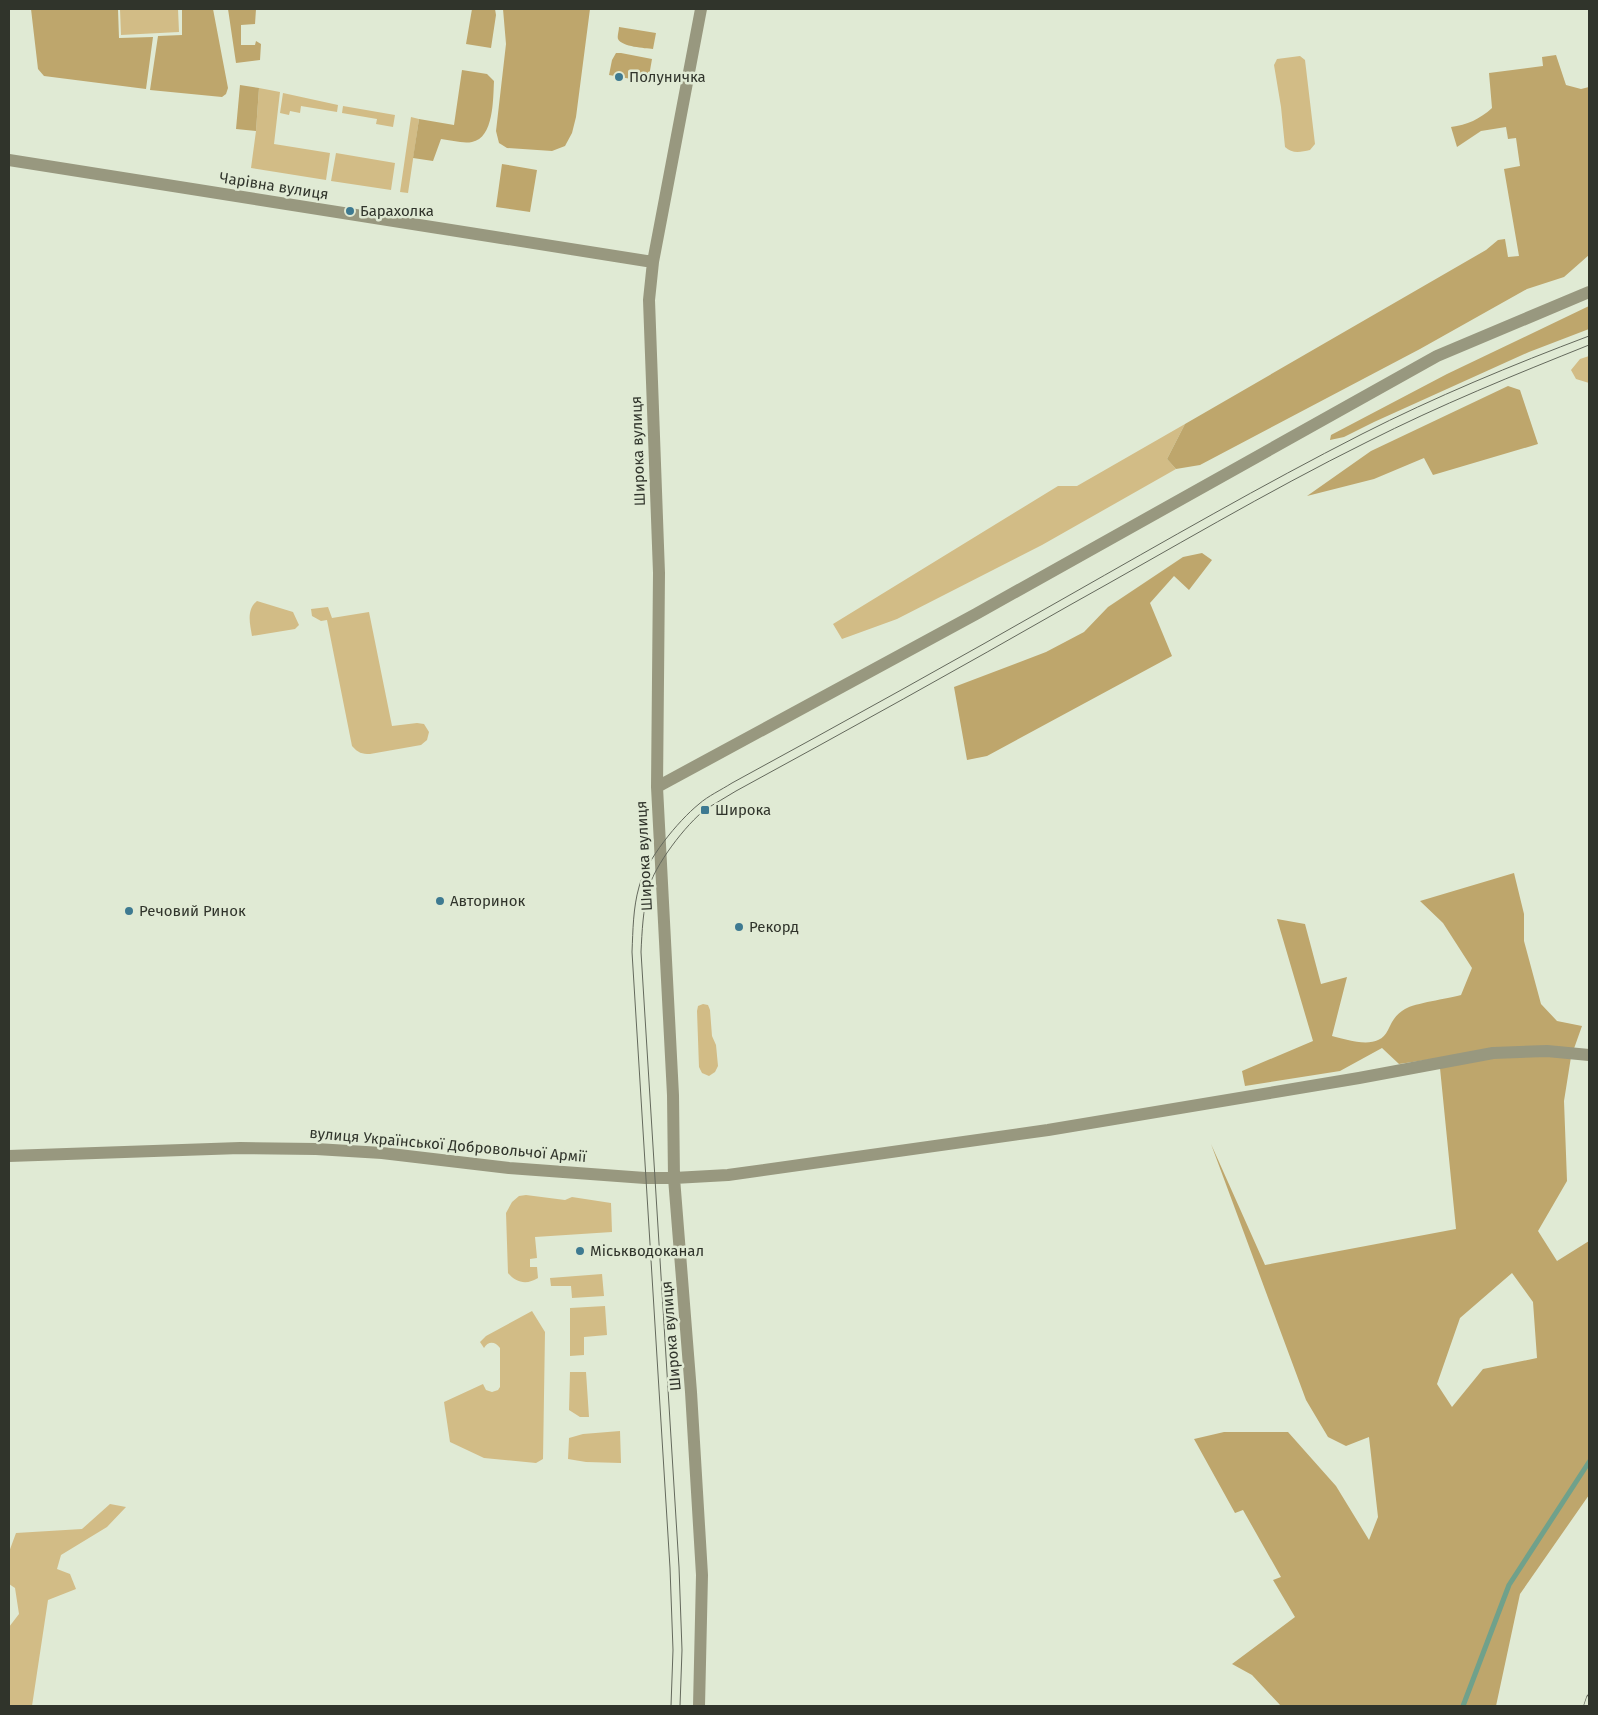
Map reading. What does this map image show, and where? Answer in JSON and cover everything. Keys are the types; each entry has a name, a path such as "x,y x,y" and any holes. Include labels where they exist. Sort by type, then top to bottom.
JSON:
{"street":[{"name":"Широка вулиця","path":"699,1706 702,1575 692,1392 674,1178 672,1085 657,787 659,573 649,300 653,262 701,9"},
{"name":"Чарівна вулиця","path":"9,160 653,262"},
{"path":"657,787 994,604 1437,356 1589,292"},
{"name":"вулиця Української Добровольчої Армії","path":"9,1156 240,1148 316,1148 382,1153 509,1168 655,1179 728,1175 1048,1130 1340,1081 1493,1053 1547,1051 1589,1055"}],"shaded area":[{"path":"31,9 118,9 119,38 153,37 146,89 44,76 38,69"},
{"path":"120,9 178,9 179,32 121,35"},
{"path":"182,9 213,9 228,88 226,94 222,97 150,90 158,36 182,35"},
{"path":"228,9 256,9 255,24 241,25 241,45 255,45 256,41 261,44 260,60 236,63"},
{"path":"472,9 495,9 496,15 491,48 466,44"},
{"path":"503,9 590,9 576,117 572,133 565,146 552,151 507,148 499,143 496,131 506,44"},
{"path":"619,27 656,33 653,49 634,47 620,42 618,39"},
{"path":"616,53 652,59 648,82 609,75 612,60"},
{"path":"1556,55 1566,85 1581,89 1589,87 1589,255 1564,277 1527,289 1420,349 1200,465 1176,469 1167,459 1185,424 1486,250 1498,240 1505,239 1508,257 1519,256 1504,169 1520,166 1516,138 1508,139 1506,127 1481,131 1457,147 1451,127 1473,121 1492,108 1489,73 1543,66 1542,57"},
{"path":"1300,56 1305,60 1315,144 1310,150 1297,152 1285,147 1274,65 1277,59"},
{"path":"462,70 487,74 494,81 491,117 485,133 479,139 472,142 441,139 433,161 413,158 419,119 454,125"},
{"path":"240,85 259,88 256,131 236,129"},
{"path":"259,88 280,92 274,144 330,153 326,180 251,168"},
{"path":"283,93 338,105 337,112 301,106 300,113 290,111 289,115 280,113"},
{"path":"343,106 395,115 393,127 376,124 377,119 342,113"},
{"path":"411,117 419,119 408,193 400,192"},
{"path":"336,153 395,163 391,190 331,181"},
{"path":"502,164 537,170 530,212 496,207"},
{"path":"1589,306 1589,329 1529,352 1344,437 1330,440 1331,435 1447,374"},
{"path":"1589,356 1589,383 1576,379 1571,370 1580,359"},
{"path":"1508,386 1520,390 1538,444 1433,475 1424,458 1374,479 1307,496 1371,451"},
{"path":"1185,424 1167,459 1176,469 1042,545 897,619 842,639 833,624 1058,486 1077,486"},
{"path":"1202,553 1212,560 1189,590 1174,576 1150,603 1172,656 987,756 967,760 954,687 1046,652 1084,632 1108,607 1183,557"},
{"path":"257,601 293,612 299,625 295,629 252,636 250,613"},
{"path":"328,607 332,618 369,612 392,726 424,724 429,732 427,740 421,745 370,754 360,753 352,746 327,620 321,621 312,616 311,609"},
{"path":"1514,873 1524,914 1524,941 1541,1004 1557,1021 1582,1026 1571,1057 1564,1101 1567,1181 1538,1231 1557,1261 1589,1241 1589,1495 1520,1594 1496,1706 1281,1706 1252,1675 1232,1664 1295,1617 1273,1580 1281,1577 1243,1510 1235,1513 1194,1439 1224,1432 1288,1432 1336,1486 1369,1540 1378,1517 1369,1437 1346,1446 1328,1437 1306,1400 1211,1144 1265,1265 1456,1229 1439,1058 1399,1064 1382,1048 1340,1071 1245,1086 1242,1071 1313,1041 1277,919 1305,924 1321,984 1347,977 1332,1036 1363,1042 1377,1040 1383,1036 1397,1016 1405,1009 1461,995 1472,968 1443,923 1420,901","holes":["1512,1273 1533,1302 1537,1358 1483,1369 1452,1407 1437,1384 1460,1318"]},
{"path":"708,1005 710,1010 712,1036 716,1045 718,1066 715,1072 709,1076 702,1073 699,1067 697,1011 698,1006"},
{"path":"526,1195 565,1200 572,1197 611,1203 612,1232 535,1237 537,1258 530,1259 530,1267 537,1267 538,1278 530,1282 518,1281 508,1273 506,1213 512,1202 519,1196"},
{"path":"602,1274 604,1296 572,1298 571,1286 551,1286 550,1278"},
{"path":"605,1306 607,1335 584,1337 584,1355 570,1356 570,1308"},
{"path":"532,1311 545,1332 543,1459 536,1463 484,1458 450,1442 444,1402 483,1384 486,1390 492,1392 498,1390 500,1387 500,1348 492,1343 487,1344 484,1348 480,1342 486,1336"},
{"path":"570,1372 586,1372 589,1417 580,1417 569,1410"},
{"path":"620,1431 621,1463 586,1462 568,1459 569,1438 583,1434"},
{"path":"110,1504 126,1507 107,1527 61,1555 57,1569 70,1574 76,1589 48,1600 32,1706 9,1706 9,1627 19,1614 15,1588 9,1584 9,1552 16,1533 82,1529"}],"waterway":[{"path":"1463,1706 1509,1585 1589,1462"}],"tram line":[{"path":"671,1706 673,1650 670,1568 632,952 637,895 643,876 656,853 682,820 710,796 1214,514 1325,453 1417,407 1589,336"},
{"path":"680,1706 682,1650 679,1567 641,952 642,929 648,890 651,880 672,846 689,825 706,809 736,791 1255,501 1394,428 1505,379 1589,345"}],"railway":[{"path":"1586,1706 1589,1697"}],"place":[{"name":"Полуничка","path":"619,77"},
{"name":"Барахолка","path":"350,211"},
{"name":"Широка","path":"705,810"},
{"name":"Авторинок","path":"440,901"},
{"name":"Речовий Ринок","path":"129,911"},
{"name":"Рекорд","path":"739,927"},
{"name":"Міськводоканал","path":"580,1251"}]}
